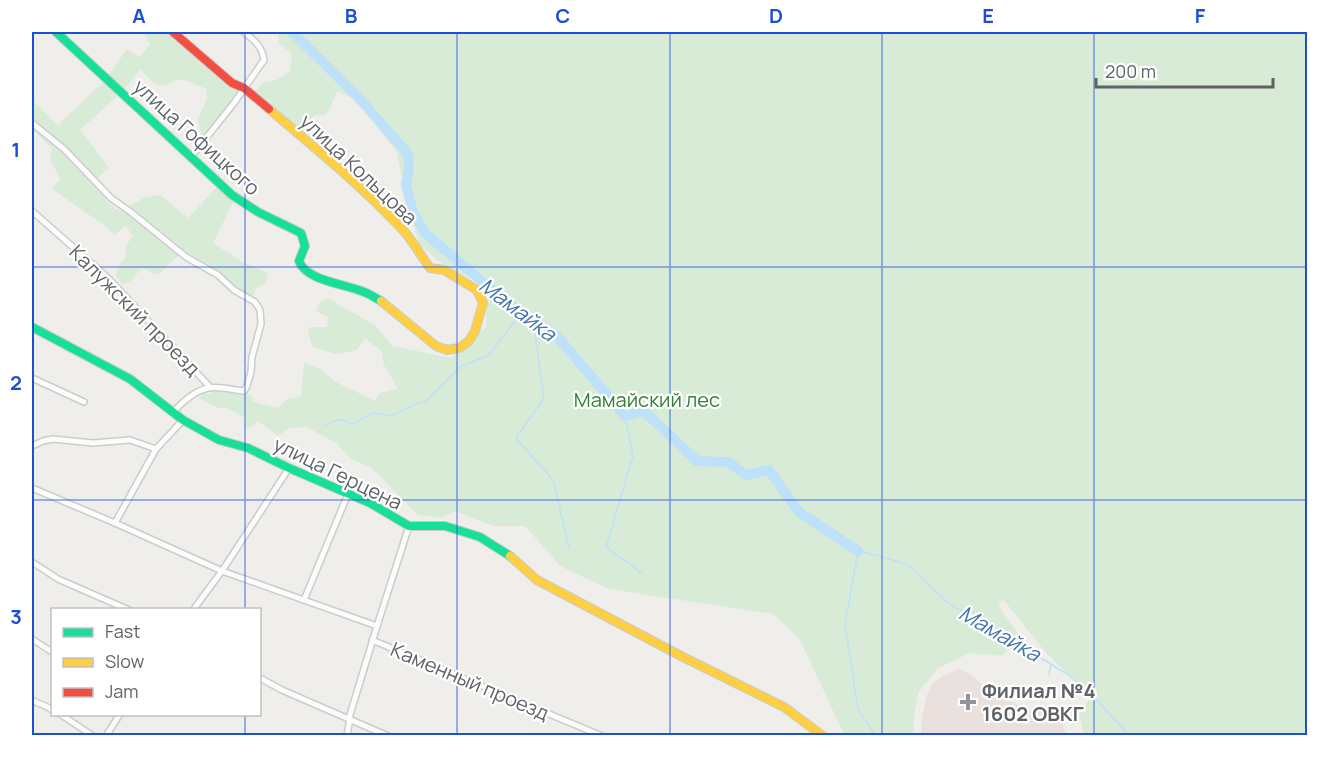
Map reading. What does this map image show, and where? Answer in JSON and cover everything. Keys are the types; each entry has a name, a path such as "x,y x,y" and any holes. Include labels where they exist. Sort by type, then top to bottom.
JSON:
{"street":[{"name":"улица Гофицкого","path":"56,32 232,195 258,212 301,233 305,246 298,261 299,266 326,280 363,291 386,303 438,348 452,351"},
{"name":"улица Кольцова","path":"173,32 232,83 244,88 333,163 405,232 430,268 444,270 477,291 483,303 471,338 452,351"},
{"path":"190,157 264,60 263,51 244,32"},
{"path":"32,123 64,148 111,198 186,257 218,275 234,290 255,302 260,310 261,324 252,357 251,372 244,391 210,387 194,393 173,412"},
{"name":"Калужский проезд","path":"32,211 108,278 210,387"},
{"name":"улица Герцена","path":"32,327 130,379 183,420 219,440 248,448 370,503 409,526 445,526 480,537 512,558 537,580 784,707 823,735"},
{"path":"32,378 84,402"},
{"path":"116,523 156,449 183,420"},
{"path":"32,446 52,439 93,443 130,440 156,449"},
{"path":"194,608 222,571 289,468"},
{"name":"Каменный проезд","path":"32,488 222,571 376,626"},
{"path":"304,600 348,494"},
{"path":"347,735 376,626 409,526"},
{"path":"32,562 58,579 127,608"},
{"path":"32,639 51,651"},
{"name":"Каменный проезд","path":"372,640 602,735"},
{"path":"261,679 282,690 388,735"},
{"path":"32,700 50,708"},
{"path":"63,716 93,735"},
{"path":"106,735 119,716"}],"shaded area":[{"name":"Филиал №4 1602 ОВКГ","path":"959,669 972,675 994,695 1033,711 1046,706 1058,714 1067,735 921,735 926,698 933,683 944,675"}],"green space":[{"path":"144,32 171,32 240,88 237,97 202,140 198,119 207,98 206,89 183,80 161,86 140,70 123,91 80,130 109,168 94,179 95,183 104,197 119,211 146,197 160,195 188,218 218,186 234,200 213,243 244,263 266,272 268,276 266,283 256,288 253,296 236,290 210,265 183,251 158,275 141,268 132,280 124,284 116,277 116,274 126,256 125,248 133,235 125,226 115,235 52,189 60,179 50,159 52,149 35,131 32,134 32,100 58,125 105,80 127,49 139,57 150,45"},
{"name":"Мамайский лес","path":"278,32 1307,32 1307,735 1084,735 1079,713 1092,696 1047,654 1003,599 998,605 1019,635 1002,656 970,653 938,668 919,691 913,721 914,735 846,735 799,638 773,614 609,589 560,566 525,526 493,526 454,511 441,518 418,515 371,467 351,459 337,444 307,427 290,428 278,436 258,421 249,428 244,427 245,418 226,407 218,408 199,398 203,393 211,394 216,389 251,395 253,402 278,408 287,399 301,396 304,362 322,370 336,382 375,401 380,393 398,389 384,365 381,351 365,338 357,350 337,354 312,347 308,332 310,327 327,327 328,317 316,311 319,303 327,298 375,325 392,346 451,358 486,327 486,298 475,281 444,265 419,244 397,152 357,101 337,91 325,115 314,116 301,130 293,126 255,92 264,82 277,80 290,71 292,54 279,43"}],"waterway":[{"name":"Мамайка","path":"292,32 359,98 408,154 409,169 406,184 413,213 426,234 509,304 556,335 625,416 644,411 697,461 728,462 746,475 769,470 799,512 858,551"},
{"path":"325,425 339,419 353,424 372,413 391,416 426,401 461,366 488,356 516,320 519,311"},
{"path":"533,320 544,398 516,438 553,480 569,548"},
{"path":"625,416 633,456 606,547 643,574"},
{"name":"Мамайка","path":"876,736 858,710 845,624 858,551 908,565 956,608 972,612 1070,676 1093,696 1130,736"},
{"path":"1049,675 1051,665"}],"traffic: fast":[{"path":"56,32 232,195 258,212 301,233 305,246 299,261 303,268 327,281 356,289 381,301"},
{"path":"32,327 130,379 183,420 219,440 248,448 370,503 409,526 445,526 480,537 510,556"}],"traffic: slow":[{"path":"269,109 371,198 407,234 430,268 444,270 477,290 483,303 475,331 469,341 459,348 447,350 436,346 381,301"},
{"path":"510,556 537,580 784,707 823,736"}],"traffic: jam":[{"path":"173,32 232,83 244,88 269,109"}],"place":[{"name":"Филиал №4 1602 ОВКГ","path":"968,702"}]}
